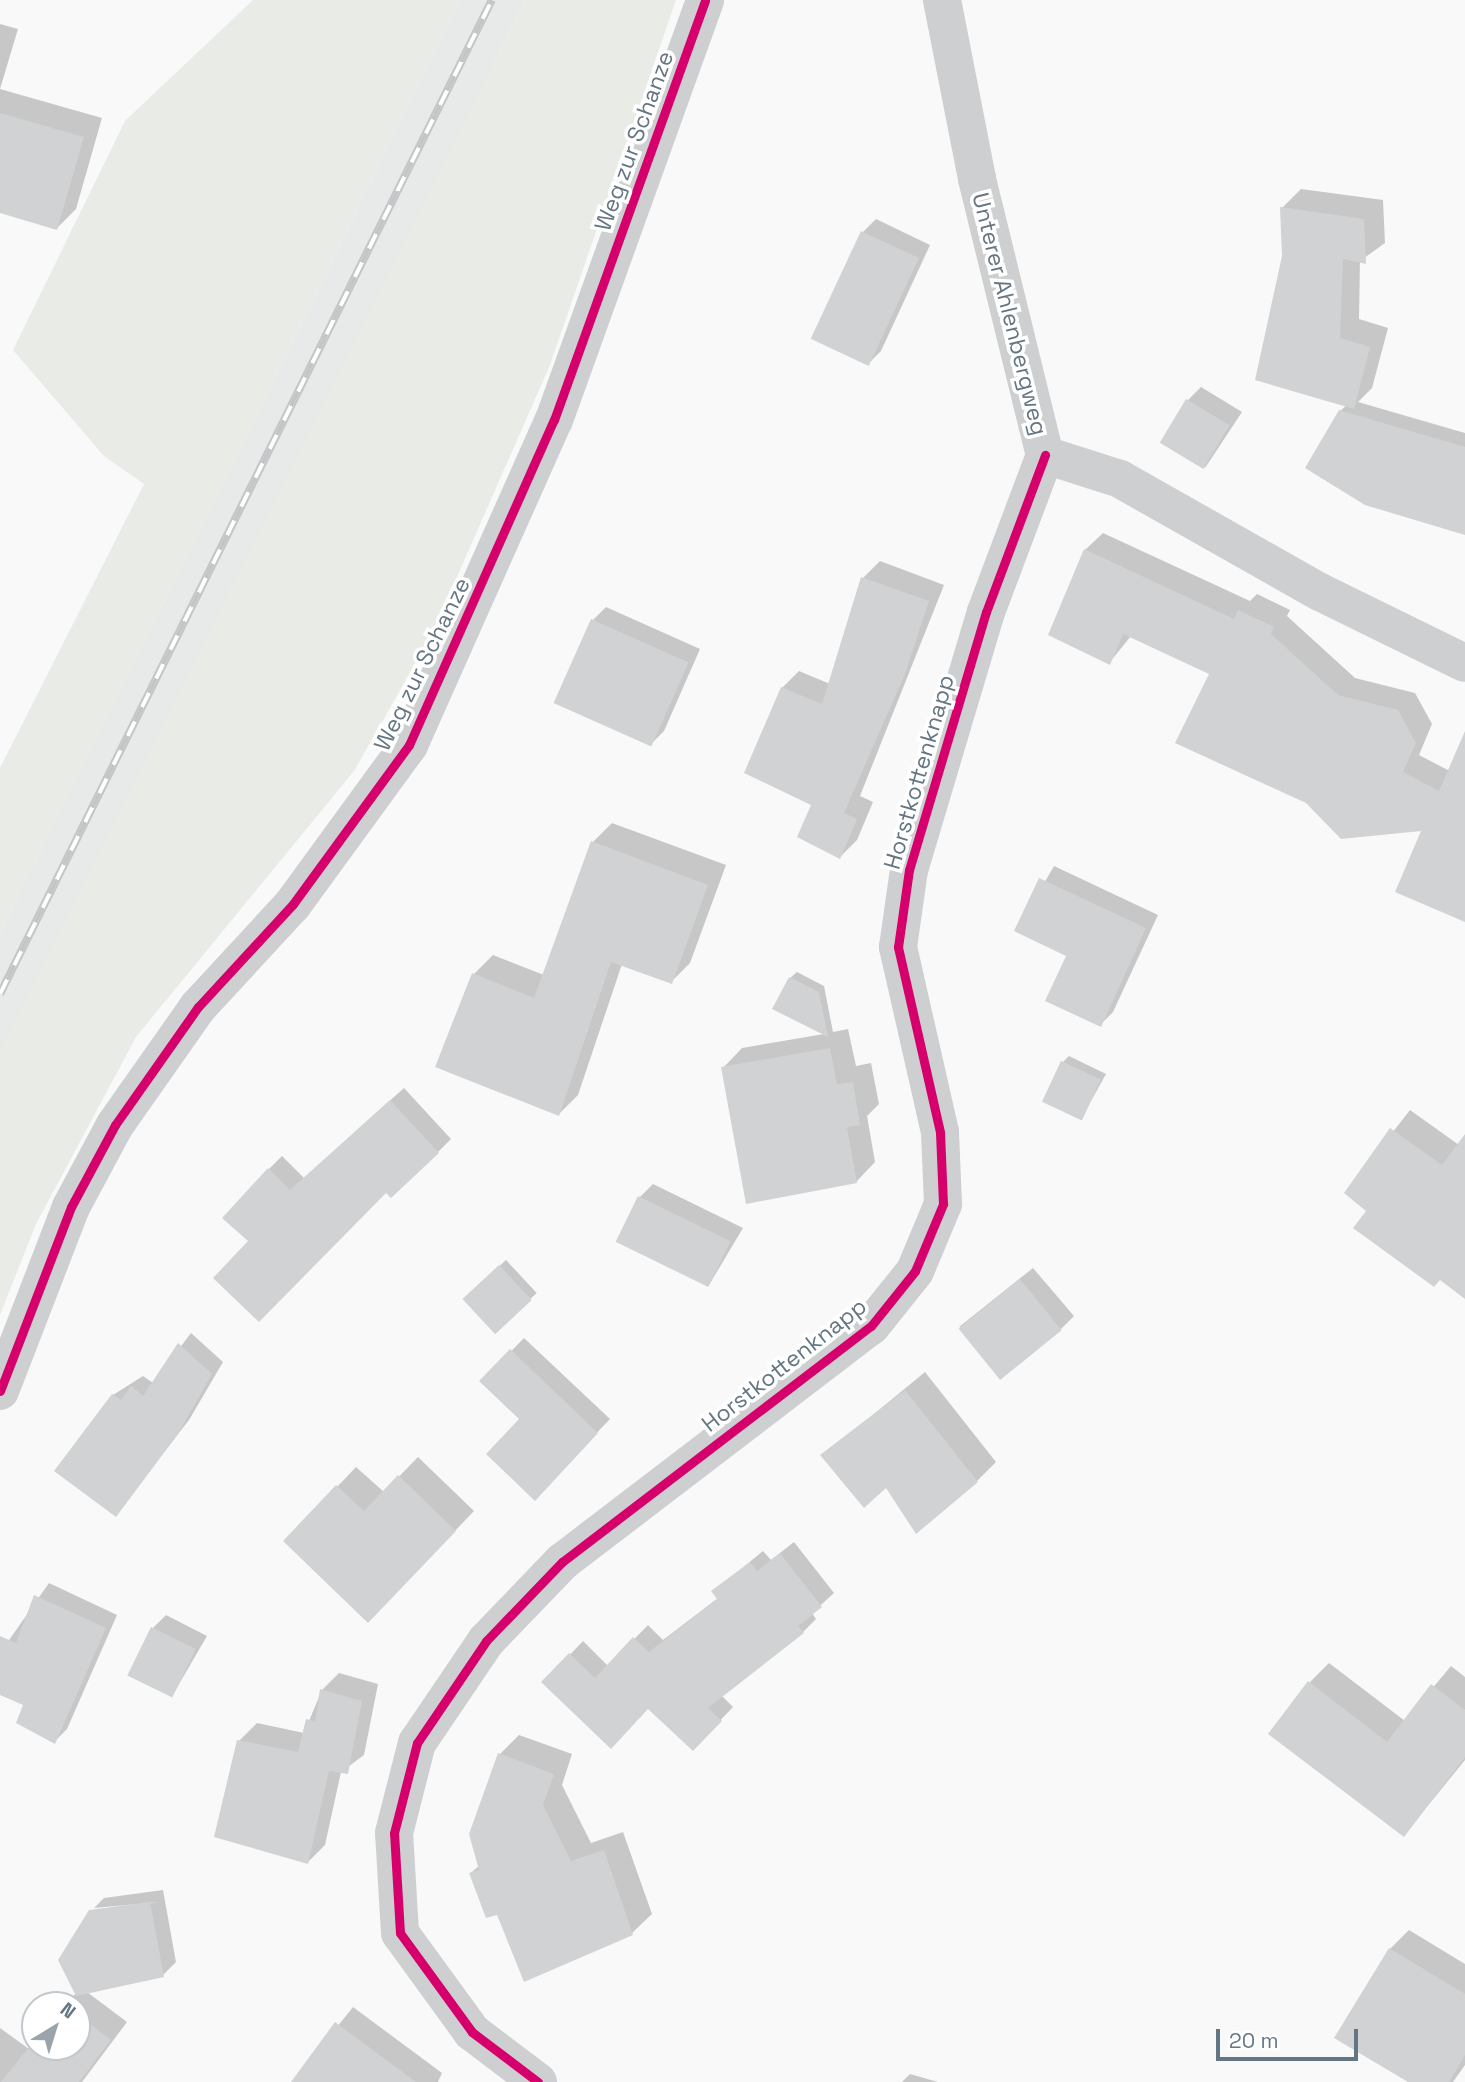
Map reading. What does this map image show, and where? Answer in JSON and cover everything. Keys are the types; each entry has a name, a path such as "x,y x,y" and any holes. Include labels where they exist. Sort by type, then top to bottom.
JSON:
{"street":[{"name":"Weg zur Schanze","path":"0,1391 71,1207 116,1125 198,1007 293,904 409,745 554,420 705,0"},
{"name":"Unterer Ahlenbergweg","path":"942,0 977,179 1045,455 1120,479 1320,592 1465,663"},
{"name":"Horstkottenknapp","path":"538,2082 472,2032 400,1933 394,1833 417,1743 486,1641 562,1562 871,1326 915,1271 943,1205 940,1132 898,947 909,870 986,612 1045,455"}],"shaded area":[{"path":"253,0 461,0 0,933 0,768 144,484 104,456 13,350 125,121"},
{"path":"461,0 526,0 0,1053 0,933"},
{"path":"526,0 676,0 550,365 431,636 354,771 136,1037 36,1224 0,1315 0,1053"}],"building":[{"path":"0,113 84,137 57,230 0,213"},
{"path":"1280,207 1364,219 1366,264 1343,259 1340,338 1370,347 1354,409 1255,380 1282,256"},
{"path":"861,231 919,258 869,366 811,339"},
{"path":"1186,399 1230,425 1203,469 1160,443"},
{"path":"1339,410 1465,447 1465,535 1365,505 1305,468"},
{"path":"1084,549 1234,619 1238,610 1274,627 1271,634 1338,695 1398,710 1416,743 1403,772 1439,791 1465,731 1465,922 1395,892 1421,831 1341,839 1306,803 1175,743 1209,674 1123,634 1110,665 1048,635"},
{"path":"861,577 929,601 905,674 844,813 857,819 840,859 797,837 811,805 744,773 781,687 822,704"},
{"path":"591,619 689,663 651,747 554,703"},
{"path":"591,841 708,885 672,984 611,962 559,1116 435,1067 472,973 534,998"},
{"path":"1039,878 1146,928 1101,1027 1045,1001 1066,956 1014,931"},
{"path":"789,977 819,992 828,1037 772,1009"},
{"path":"830,1048 837,1084 853,1082 860,1125 847,1127 857,1183 746,1204 721,1067"},
{"path":"1061,1061 1101,1080 1082,1120 1042,1102"},
{"path":"390,1100 439,1153 391,1198 386,1193 259,1322 213,1278 248,1241 222,1218 268,1168 290,1190"},
{"path":"1390,1128 1442,1165 1465,1134 1465,1299 1440,1280 1434,1287 1353,1228 1366,1211 1344,1193"},
{"path":"638,1196 731,1241 708,1287 616,1242"},
{"path":"499,1265 532,1300 495,1334 462,1299"},
{"path":"1020,1279 1062,1330 1000,1380 959,1329"},
{"path":"178,1343 212,1374 178,1434 116,1517 54,1471 112,1394 121,1400 131,1386 143,1396"},
{"path":"510,1349 598,1433 535,1501 486,1454 519,1419 479,1381"},
{"path":"905,1390 978,1482 916,1534 886,1488 864,1508 820,1455"},
{"path":"398,1475 456,1531 368,1623 283,1541 336,1485 364,1511"},
{"path":"780,1553 822,1607 798,1626 804,1633 708,1708 722,1721 693,1751 648,1709 611,1749 541,1682 569,1653 595,1678 633,1637 649,1652 717,1599 711,1591 750,1562 757,1571"},
{"path":"34,1595 106,1628 55,1744 16,1723 23,1705 0,1695 0,1636 16,1643"},
{"path":"151,1627 196,1649 172,1697 127,1676"},
{"path":"1308,1681 1387,1742 1431,1684 1465,1710 1465,1757 1404,1837 1268,1734"},
{"path":"320,1689 362,1701 348,1774 329,1771 308,1864 214,1837 237,1740 298,1752 306,1719 315,1721"},
{"path":"498,1753 554,1774 543,1805 571,1861 604,1850 633,1935 524,1982 497,1915 486,1918 469,1873 479,1870 469,1834"},
{"path":"150,1902 164,1977 91,1993 74,1991 58,1960 89,1910"},
{"path":"1389,1948 1465,1994 1465,2055 1449,2082 1408,2082 1334,2038"},
{"path":"335,2022 416,2082 291,2082"},
{"path":"91,2025 111,2040 79,2082 1,2082 21,2057 21,2061 91,2061"}],"railway":[{"path":"0,994 492,0"}],"cycle path":[{"path":"0,1391 71,1207 115,1125 198,1007 293,904 409,745 554,420 705,0"},
{"path":"538,2082 472,2032 400,1933 394,1833 417,1743 486,1641 562,1562 871,1326 915,1271 943,1204 940,1132 898,947 909,870 986,612 1045,455"}]}
